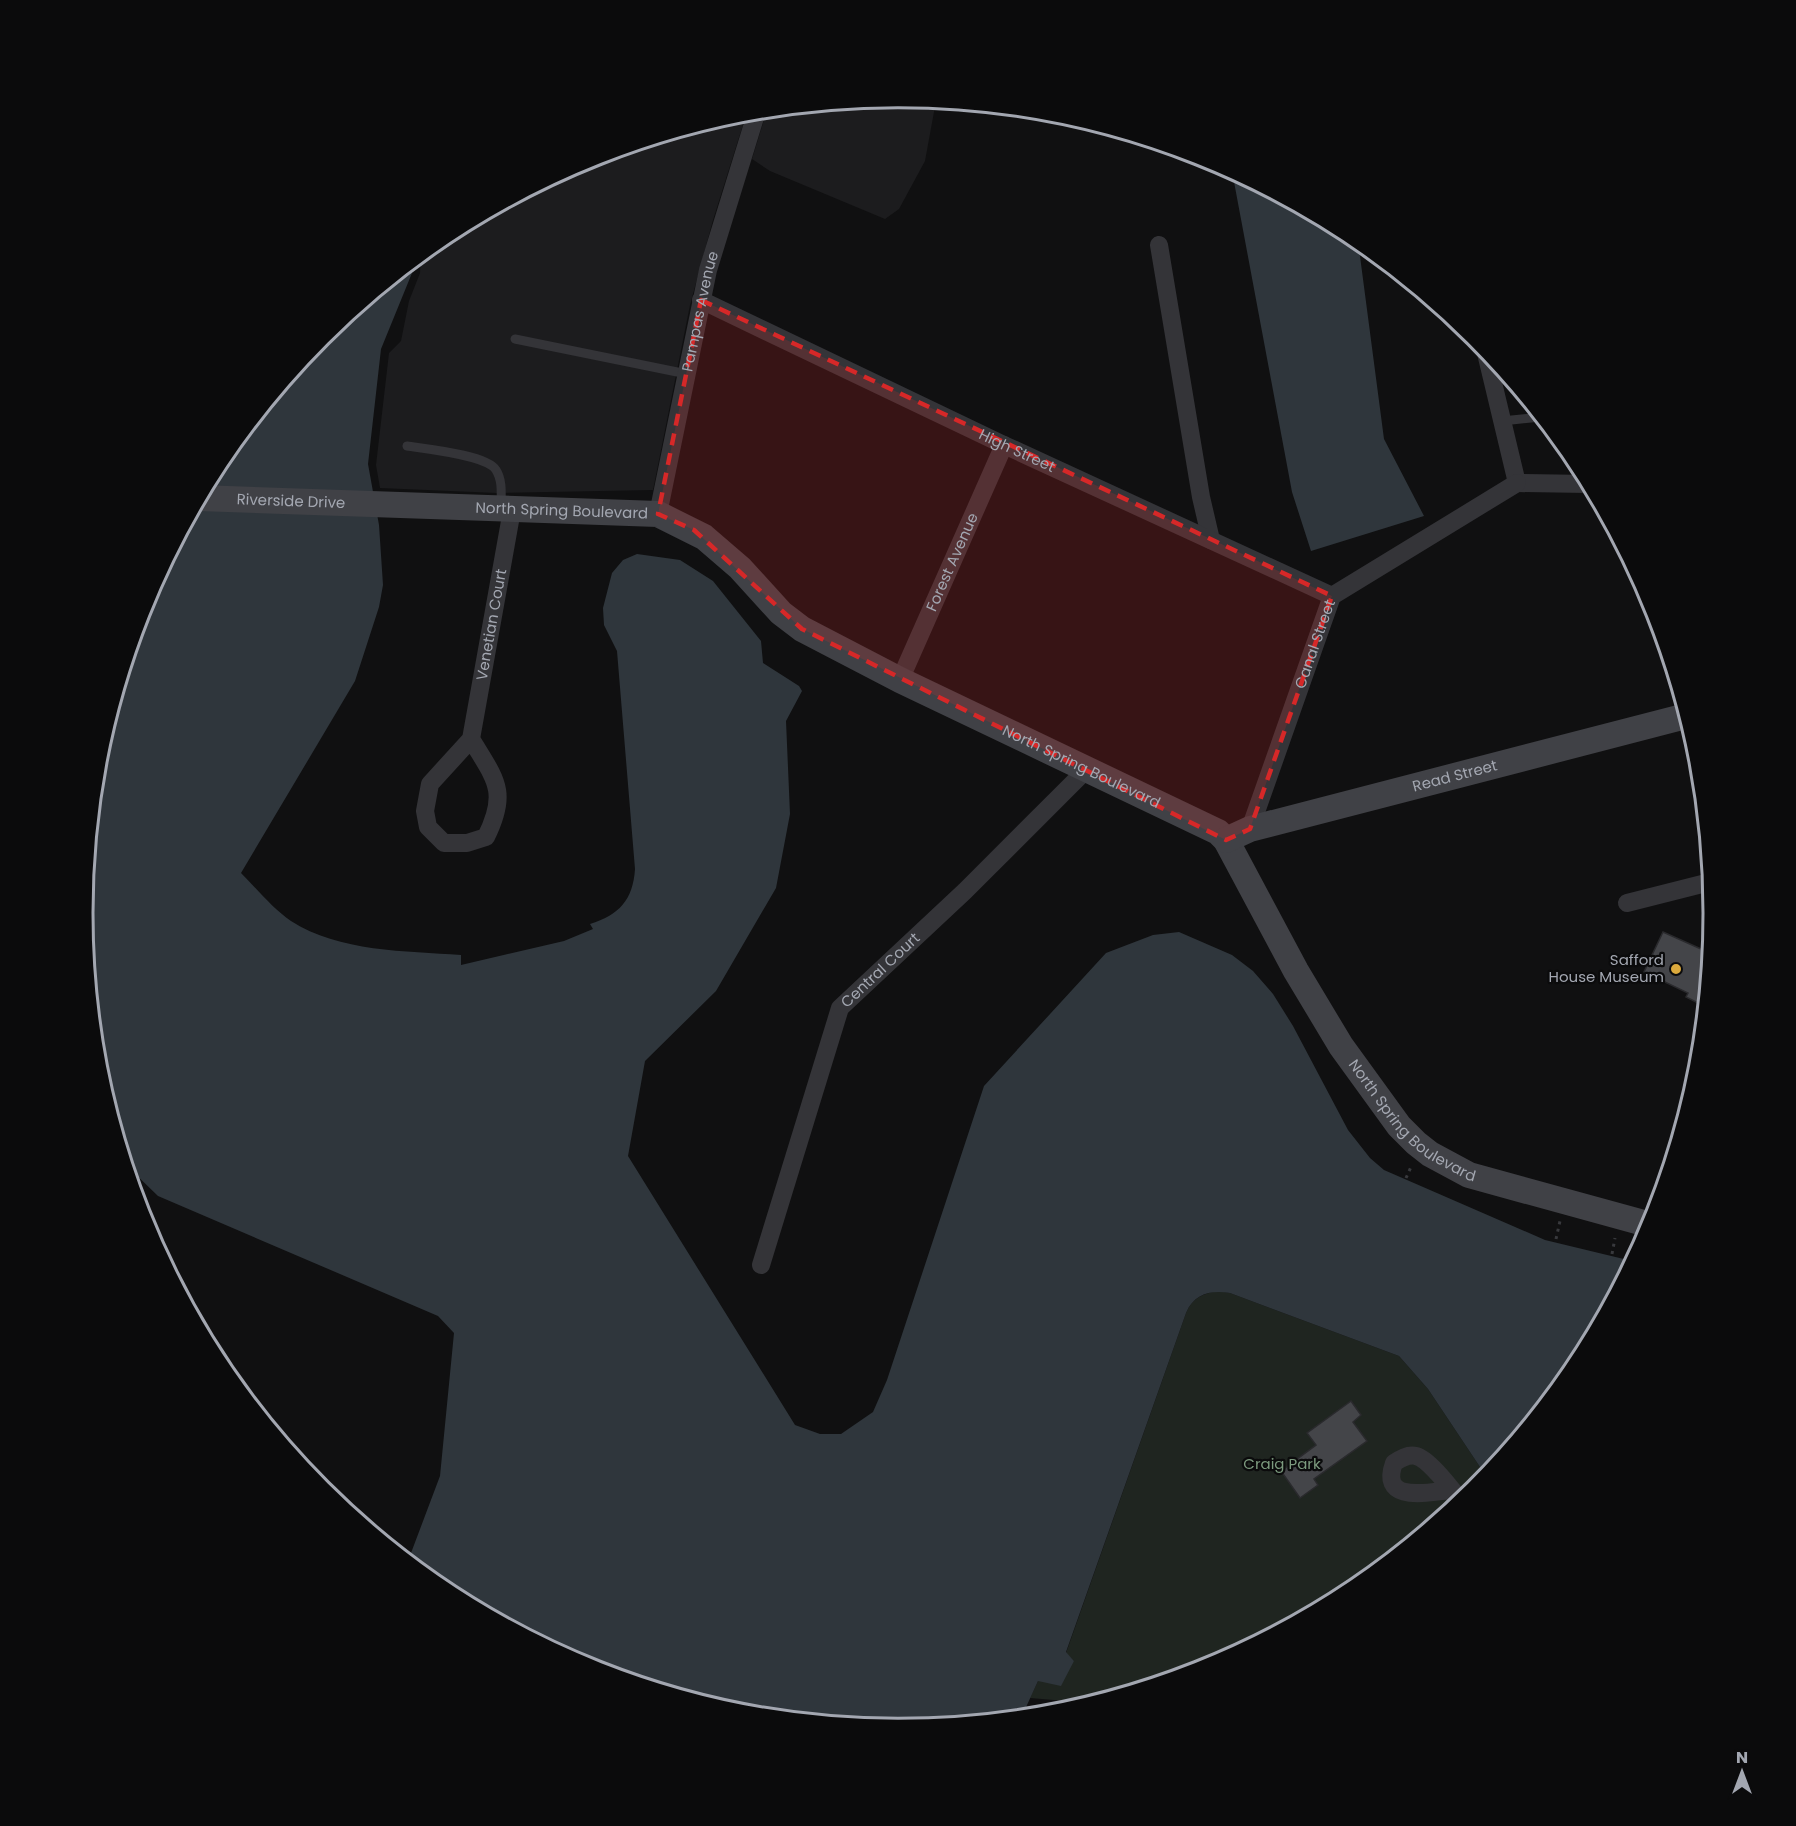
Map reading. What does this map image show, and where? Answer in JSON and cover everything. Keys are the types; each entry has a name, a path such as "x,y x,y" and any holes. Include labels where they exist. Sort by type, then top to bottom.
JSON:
{"street":[{"name":"Pampas Avenue","path":"658,514 701,300 718,233 754,121"},
{"path":"1160,245 1210,540"},
{"name":"High Street","path":"701,300 1004,446 1332,596"},
{"path":"1489,368 1517,483 1578,484"},
{"name":"Forest Avenue","path":"900,680 1004,446"},
{"name":"Canal Street","path":"1250,829 1332,596 1517,483"},
{"name":"Riverside Drive","path":"208,498 382,504"},
{"name":"North Spring Boulevard","path":"382,504 658,514 704,537 740,568 781,613 802,629 900,680 1218,832 1226,840 1296,971 1341,1046 1400,1126 1430,1154 1469,1175 1641,1222"},
{"name":"Venetian Court","path":"471,739 507,510"},
{"name":"Read Street","path":"1226,840 1250,829 1679,718"},
{"path":"471,739 499,790 497,814 486,837 467,843 444,843 428,827 425,811 430,784 471,739"},
{"name":"Central Court","path":"760,1264 840,1008 965,891 1087,769"},
{"path":"1627,903 1702,884"}],"lane":[{"path":"515,339 687,374"},
{"path":"1502,421 1533,418"},
{"path":"407,446 483,460 496,469 507,510"}],"highlighted area":[{"path":"701,300 1332,596 1250,829 1226,840 802,629 694,530 658,514"}],"shaded area":[{"path":"934,109 925,161 899,209 885,219 770,171 752,159 764,119 845,110"},
{"path":"744,123 713,220 690,305 653,490 497,493 380,488 376,465 389,353 401,341 409,301 420,273 420,265 451,244 542,191 590,169 639,151 690,135"},
{"path":"1234,182 1300,216 1360,254 1384,439 1424,516 1311,551 1292,492"},
{"path":"412,271 381,349 368,464 379,525 383,585 379,607 355,681 241,873 278,911 310,931 330,939 373,948 461,955 461,965 564,941 593,929 590,924 609,916 628,898 635,869 617,651 604,625 603,608 612,573 623,560 637,554 680,560 713,581 761,641 763,663 799,686 802,691 786,721 790,814 776,888 716,991 645,1061 628,1156 795,1425 820,1434 841,1434 873,1412 887,1380 984,1086 1106,953 1153,935 1179,932 1232,955 1253,971 1273,994 1293,1026 1348,1130 1370,1158 1384,1170 1545,1240 1624,1259 1595,1316 1567,1360 1537,1403 1480,1468 1428,1389 1399,1356 1230,1293 1209,1293 1198,1298 1193,1301 1186,1313 1066,1652 1074,1661 1061,1686 1038,1681 1026,1707 1003,1711 898,1718 845,1716 741,1703 690,1691 590,1657 495,1610 411,1554 440,1476 454,1333 438,1316 158,1196 138,1176 120,1121 108,1070 95,966 93,913 95,860 108,756 120,705 154,605 201,510 229,466 259,423 293,382 367,308"}],"green space":[{"name":"Craig Park","path":"1219,1291 1230,1293 1399,1356 1428,1389 1480,1468 1429,1518 1388,1552 1300,1610 1254,1635 1206,1657 1106,1691 1064,1701 1030,1698 1038,1681 1074,1661 1066,1653 1186,1313 1191,1304 1208,1293"}],"building":[{"name":"Safford House Museum","path":"1663,932 1702,949 1697,1003 1686,997 1688,993 1644,972"},
{"path":"1351,1401 1361,1415 1353,1422 1367,1441 1314,1479 1318,1485 1300,1498 1281,1471 1316,1445 1307,1433"}],"place":[{"name":"Safford House Museum","path":"1676,969"}]}
